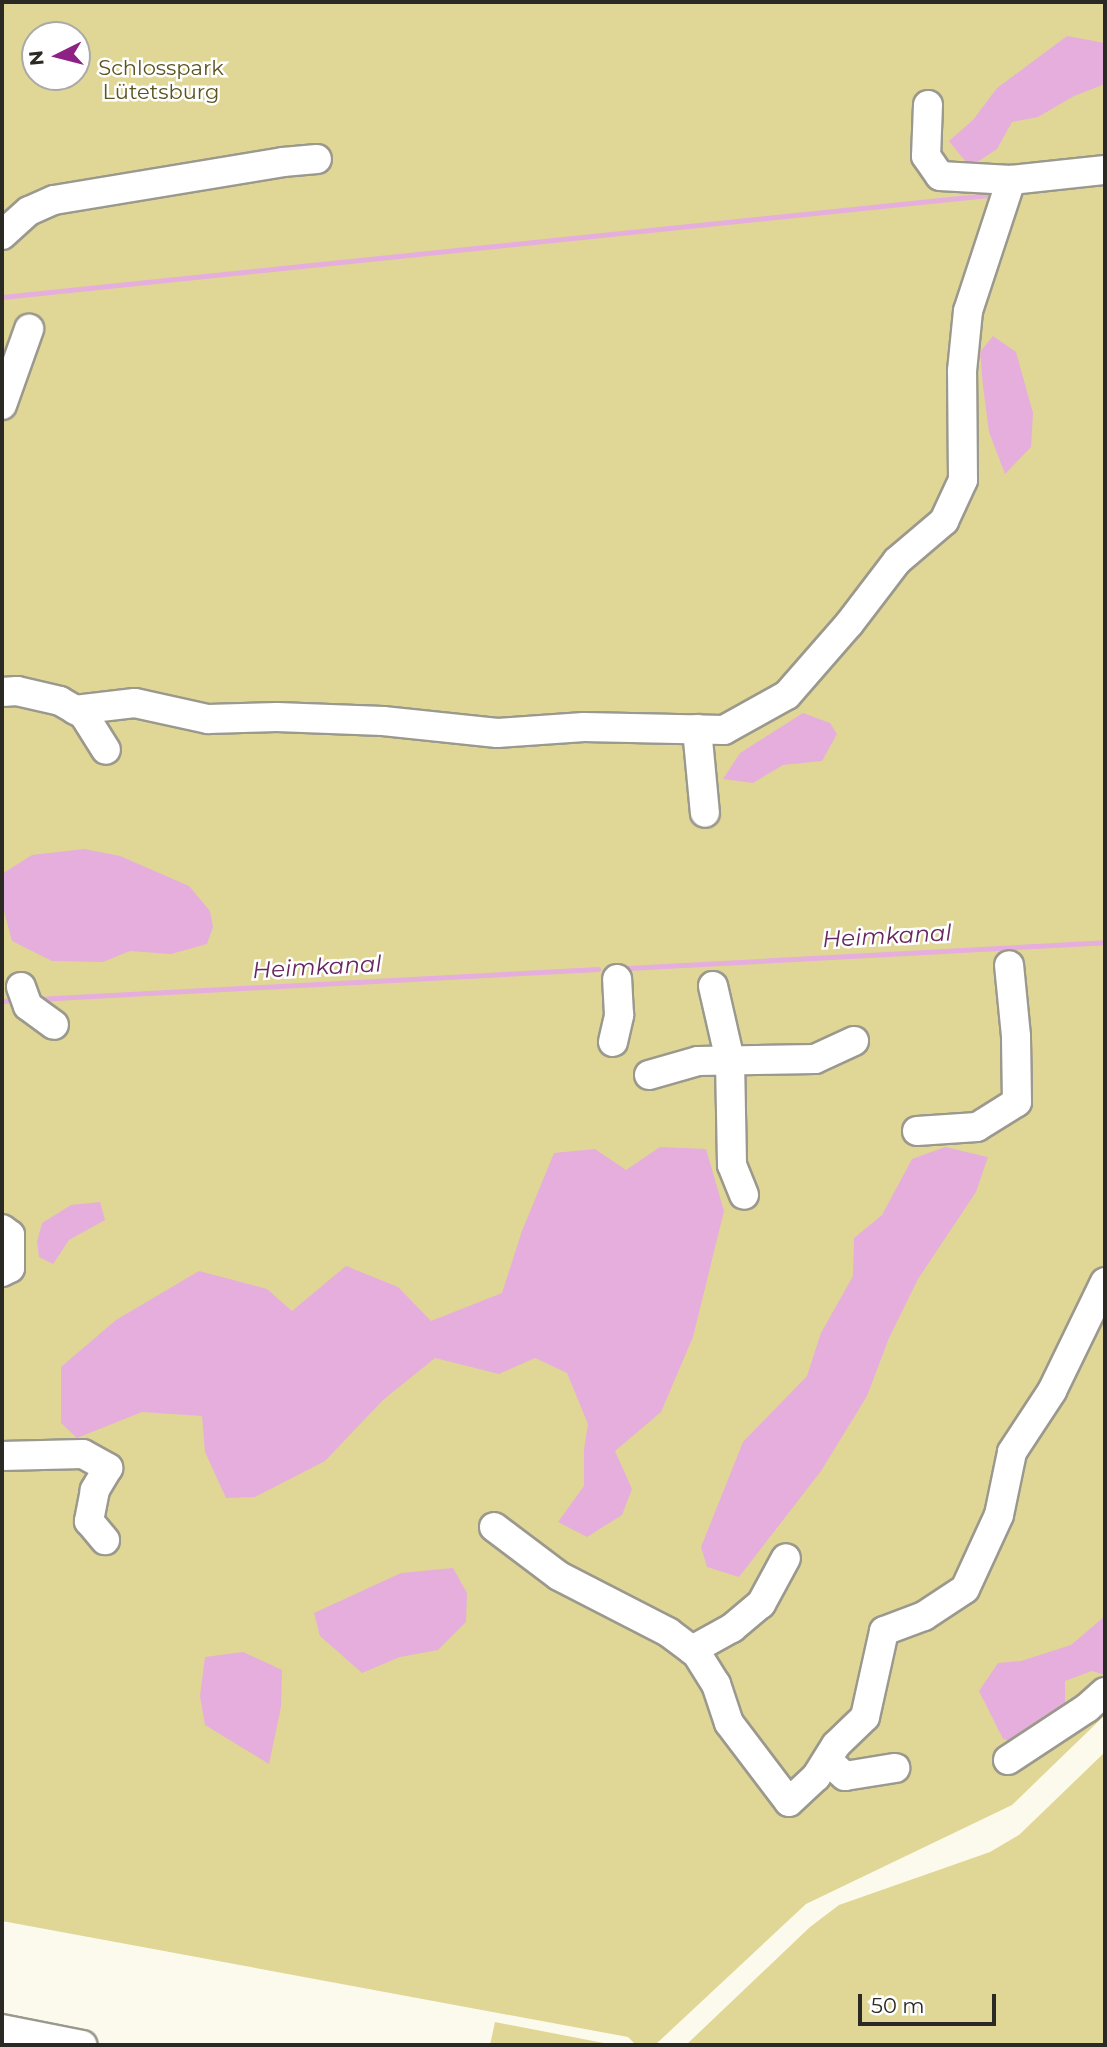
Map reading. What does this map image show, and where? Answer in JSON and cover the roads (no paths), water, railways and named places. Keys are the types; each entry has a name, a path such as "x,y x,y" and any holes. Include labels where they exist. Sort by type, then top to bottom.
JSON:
{"street":[{"path":"928,105 926,156 940,176 1008,189 1105,170"},
{"path":"2,235 29,211 54,200 283,162 317,159"},
{"path":"75,710 135,703 208,719 277,717 383,721 497,733 584,727 724,730 787,695 849,624 897,561 944,521 964,480 962,371 968,311 1008,189"},
{"path":"2,405 29,329"},
{"path":"2,692 17,691 60,701 84,715 106,750"},
{"path":"697,729 705,813"},
{"path":"917,1131 977,1127 1017,1102 1016,1035 1009,965"},
{"path":"612,1042 619,1015 617,979"},
{"path":"713,986 730,1061 732,1165 744,1195"},
{"path":"21,987 28,1006 54,1025"},
{"path":"649,1075 698,1061 815,1059 854,1041"},
{"path":"2,1229 10,1235 10,1268 2,1272"},
{"path":"494,1527 559,1576 668,1632 692,1650 716,1684 729,1723 789,1802 816,1777 836,1745 865,1717 884,1631 924,1616 965,1589 999,1515 1012,1452 1052,1391 1105,1282"},
{"path":"2,1456 83,1454 108,1468 95,1490 89,1521 105,1540"},
{"path":"692,1650 732,1628 761,1604 786,1559"},
{"path":"1008,1760 1105,1692"},
{"path":"827,1760 845,1776 895,1768"},
{"path":"2,2029 82,2045"}],"waterway":[{"path":"2,297 998,194"},
{"name":"Heimkanal","path":"628,968 1105,942"},
{"name":"Heimkanal","path":"37,999 598,969"},
{"name":"Heimkanal","path":"2,1001 16,1000"}],"park label":[{"name":"Schlosspark Lütetsburg","path":"161,80"}]}
